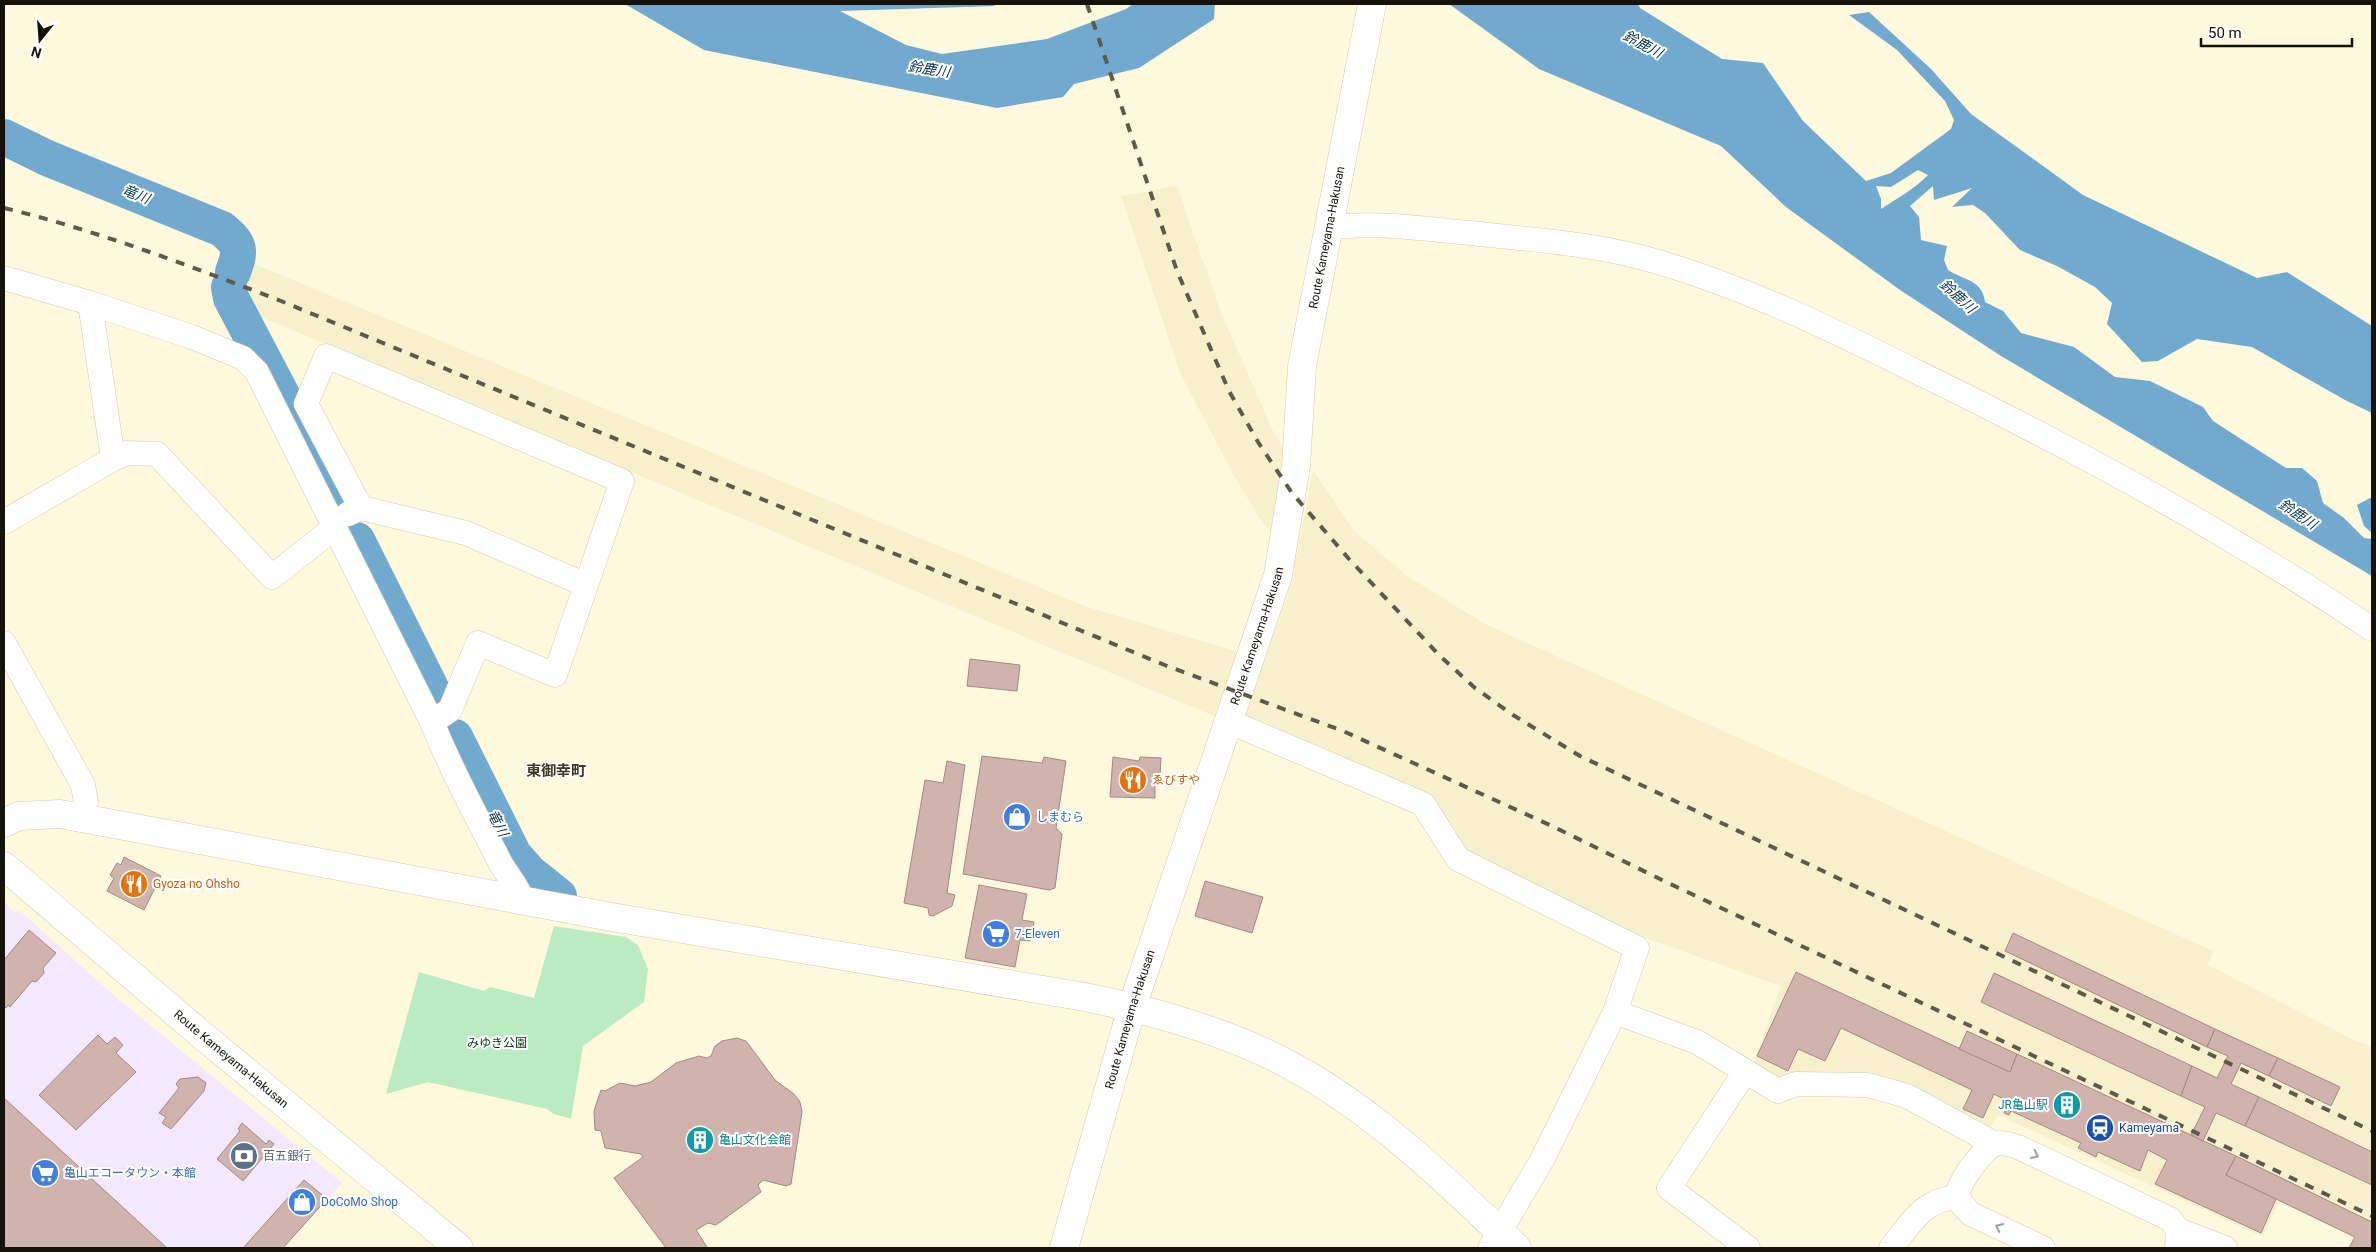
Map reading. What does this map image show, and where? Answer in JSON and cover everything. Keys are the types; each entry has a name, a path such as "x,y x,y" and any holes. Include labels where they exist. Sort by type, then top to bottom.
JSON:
{"main road":[{"name":"Route Kameyama-Hakusan","path":"1064,1248 1132,1007 1173,881 1275,589 1282,560 1296,466 1302,366 1372,4"},
{"path":"4,823 19,816 39,814 82,818 606,916 1065,993 1132,1007 1199,1028 1268,1054 1343,1097 1400,1140 1502,1243"},
{"name":"Route Kameyama-Hakusan","path":"4,866 196,1030 459,1248"}],"street":[{"path":"1329,221 1348,225 1395,226 1536,240 1638,257 1727,285 1791,311 1967,396 2166,501 2372,629"},
{"path":"4,278 90,303 192,337 243,358 256,372 424,701 440,743 507,874 520,891 522,900"},
{"path":"90,303 113,459"},
{"path":"361,508 306,404 326,356 622,481 555,675 478,643 450,710 432,722"},
{"path":"4,522 113,459 127,453 157,454 272,577 333,525 361,508 466,533 586,585"},
{"path":"4,643 83,785 86,802 82,818"},
{"path":"1230,722 1423,804 1458,859 1637,948 1615,1012 1502,1243"},
{"path":"1615,1012 1697,1042 1778,1091 1796,1084 1868,1085 1908,1096 1995,1144 2003,1143 2029,1152 2170,1219 2178,1239 2225,1248"},
{"path":"1745,1072 1669,1188 1748,1248"},
{"path":"1995,1144 1964,1178 1958,1189 1958,1197 1962,1205 1971,1214 2043,1248"},
{"path":"1891,1248 1925,1207 1940,1198 1958,1197"}],"shaded area":[{"path":"1177,186 1220,310 1273,431 1287,454 1273,534 1262,522 1233,474 1180,373 1121,196"},
{"path":"249,262 1087,607 1242,653 1221,719 249,312 238,292"},
{"path":"1313,470 1354,531 1407,576 1485,624 2213,951 2208,965 2356,1041 2372,1046 2372,1248 2347,1248 2352,1237 2279,1202 2263,1237 1998,1115 1989,1130 1925,1097 1779,1081 1752,1067 1781,986 1646,938 1463,855 1432,800 1244,717 1279,618 1297,555"},
{"path":"4,902 15,913 19,910 111,993 342,1183 283,1248 4,1248"}],"green space":[{"name":"みゆき公園","path":"554,926 626,937 638,945 648,969 644,1002 583,1046 571,1119 554,1114 547,1109 428,1082 386,1094 419,972 484,991 490,987 534,998"}],"water":[{"name":"鈴鹿川","path":"625,4 990,4 996,6 840,11 906,45 942,54 1047,39 1126,9 1133,4 1215,4 1214,19 1139,68 1074,84 1063,97 997,108 704,50"},
{"name":"鈴鹿川","path":"1449,4 1638,4 1640,8 1722,59 1763,63 1803,121 1866,181 1891,173 1951,129 1954,120 1945,101 1897,50 1849,15 1869,12 1931,69 1971,114 2083,195 2257,278 2287,272 2372,326 2372,413 2345,400 2252,347 2197,339 2158,361 2142,362 2107,324 2112,303 2095,287 2057,266 2020,250 1985,213 1973,205 1952,207 1972,188 1934,200 1933,186 1910,206 1919,217 1921,240 1947,246 1944,260 1948,270 1976,285 1980,289 1985,302 2003,311 2021,333 2074,347 2115,377 2150,381 2203,407 2213,421 2286,468 2302,468 2317,481 2323,503 2344,518 2364,538 2372,539 2372,576 2001,356 1900,290 1786,207 1721,146 1539,69","holes":["1918,170 1928,175 1911,189 1881,209 1881,199 1876,186 1891,187"]},
{"path":"2370,498 2372,499 2372,533 2364,526 2357,505"}],"building":[{"path":"970,659 1020,665 1017,691 967,686"},
{"path":"982,756 1042,763 1044,757 1066,761 1056,828 1062,834 1055,888 1049,890 963,874"},
{"path":"1113,757 1139,761 1140,757 1161,758 1160,777 1155,777 1155,798 1110,797"},
{"path":"947,761 965,765 947,893 955,895 952,906 933,916 929,915 928,908 904,903 925,780 943,783"},
{"name":"Gyoza no Ohsho","path":"124,857 161,876 144,910 107,891 114,878 110,875 117,863 121,865"},
{"path":"1205,881 1263,897 1252,933 1195,916"},
{"path":"979,885 1027,894 1022,920 1034,922 1030,941 1020,940 1015,967 965,958"},
{"path":"29,930 56,953 43,968 44,973 36,982 32,981 10,1007 8,1005 6,1008 4,1006 4,960"},
{"path":"2013,933 2215,1029 2207,1047 2005,951"},
{"name":"JR亀山駅","path":"1796,972 2010,1072 2017,1054 2236,1156 2226,1175 2276,1199 2261,1233 2155,1184 2167,1160 2148,1150 2140,1171 2098,1152 2096,1157 2078,1148 2081,1143 2011,1111 2009,1115 2004,1113 2009,1102 1994,1094 1983,1118 1963,1109 1972,1090 1841,1028 1825,1061 1798,1049 1788,1071 1757,1056"},
{"path":"1994,973 2192,1066 2181,1096 1981,1002"},
{"path":"2215,1029 2278,1058 2269,1076 2241,1063 2231,1084 2259,1097 2245,1126 2216,1113 2203,1141 2191,1135 2205,1107 2181,1096 2192,1066 2217,1078 2228,1056 2207,1047"},
{"path":"1967,1031 2017,1054 2010,1072 1959,1049"},
{"path":"98,1035 107,1044 115,1037 123,1045 116,1053 136,1072 76,1130 39,1095"},
{"name":"亀山文化会館","path":"737,1038 746,1041 775,1080 794,1094 800,1102 802,1112 791,1184 786,1186 763,1180 758,1185 761,1192 716,1225 708,1223 696,1230 707,1247 666,1248 614,1178 643,1157 641,1154 605,1148 601,1131 595,1130 594,1111 601,1090 605,1091 620,1083 635,1086 651,1082 676,1063 699,1056 707,1058 711,1056 715,1046 722,1041"},
{"path":"2278,1058 2340,1087 2331,1106 2269,1076"},
{"path":"198,1077 206,1083 204,1091 171,1129 162,1123 166,1117 159,1113 179,1088 176,1084 180,1079"},
{"path":"2259,1097 2372,1152 2372,1185 2245,1126"},
{"name":"亀山エコータウン・本館","path":"4,1098 167,1248 4,1248"},
{"path":"242,1123 266,1144 269,1140 274,1144 243,1181 217,1159 240,1131 238,1129"},
{"path":"2236,1156 2372,1222 2372,1248 2349,1248 2355,1237 2226,1175"},
{"path":"304,1180 327,1199 283,1248 244,1247"}],"waterway":[{"name":"竜川","path":"4,137 47,158 222,229 233,239 238,248 233,272"},
{"name":"竜川","path":"229,287 231,298 340,505"},
{"name":"竜川","path":"357,540 433,692"},
{"name":"竜川","path":"455,737 514,855 529,872 559,896"}],"railway":[{"path":"1087,4 1177,271 1229,391 1258,442 1292,493 1349,559 1439,655 1475,688 1513,715 1580,756 2372,1131"},
{"path":"4,208 109,238 281,301 1167,666 1343,731 1552,826 1662,880 2372,1216"}],"place":[{"name":"ゑびすや","path":"1133,780"},
{"name":"しまむら","path":"1017,817"},
{"name":"Gyoza no Ohsho","path":"134,884"},
{"name":"7-Eleven","path":"996,934"},
{"name":"JR亀山駅","path":"2067,1105"},
{"name":"Kameyama","path":"2100,1128"},
{"name":"亀山文化会館","path":"700,1140"},
{"name":"百五銀行","path":"244,1156"},
{"name":"亀山エコータウン・本館","path":"45,1173"},
{"name":"DoCoMo Shop","path":"302,1202"}],"district":[{"name":"東御幸町","path":"556,771"}]}
